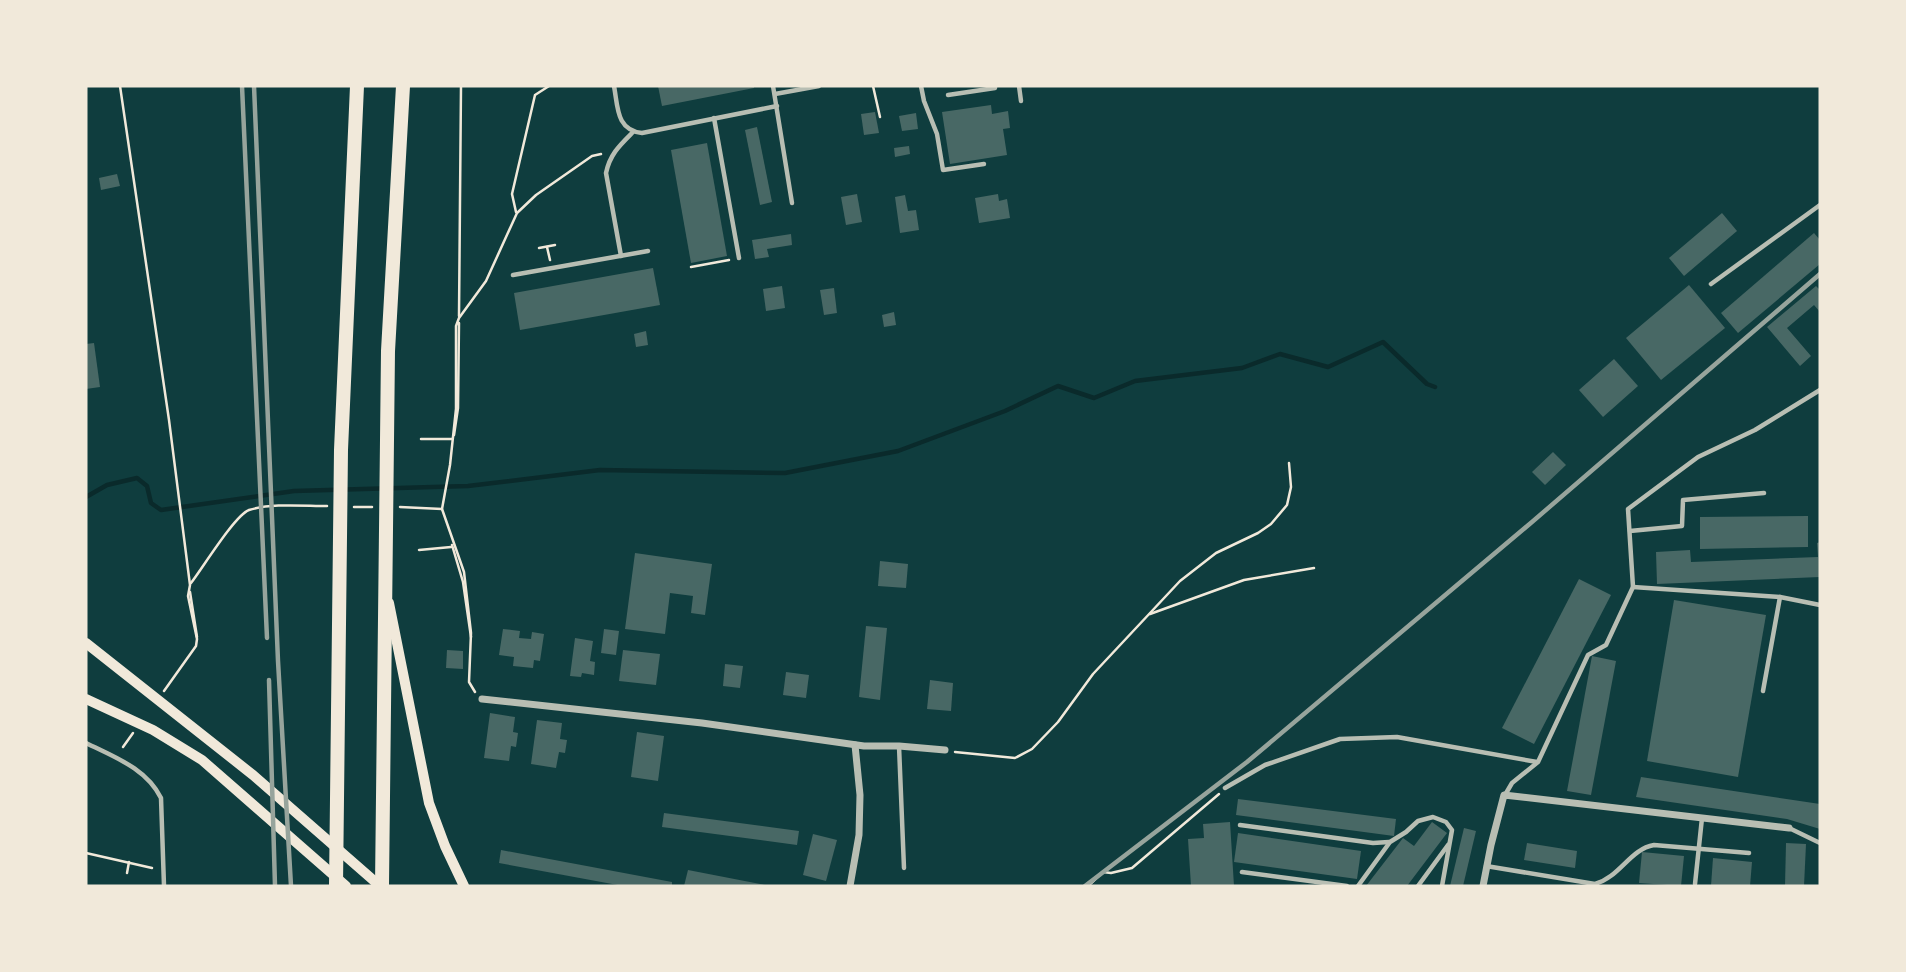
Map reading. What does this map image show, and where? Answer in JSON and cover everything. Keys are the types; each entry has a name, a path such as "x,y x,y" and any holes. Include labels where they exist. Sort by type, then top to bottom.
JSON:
{"highway":[{"path":"336,886 341,450 357,86"},
{"path":"381,886 388,379 404,86"}],"main road":[{"path":"386,582 429,803 464,886"},
{"path":"86,643 253,775 381,886"},
{"path":"86,699 153,730 202,760 346,886"}],"street":[{"path":"482,699 702,723 855,744 945,750"},
{"path":"850,886 859,835 860,809 855,744"},
{"path":"1483,886 1504,795 1789,828"}],"lane":[{"path":"614,86 621,120 624,127 633,132 642,133 777,106"},
{"path":"773,86 792,203"},
{"path":"775,94 818,86"},
{"path":"921,86 937,134 943,170 984,164"},
{"path":"948,95 995,86"},
{"path":"1019,86 1021,101"},
{"path":"715,118 739,258"},
{"path":"621,256 606,173 614,150 633,132"},
{"path":"1712,285 1820,205"},
{"path":"513,275 649,251"},
{"path":"1504,795 1512,783 1538,762 1588,655 1606,645 1633,587 1628,509 1698,457 1755,430 1820,390"},
{"path":"1630,531 1682,526 1683,500 1764,493"},
{"path":"1633,587 1780,597 1820,605"},
{"path":"1763,691 1780,597"},
{"path":"1226,788 1265,765 1340,739 1397,737 1538,762"},
{"path":"86,743 147,776 155,786 160,798 164,886"},
{"path":"899,746 904,868"},
{"path":"1357,886 1390,842 1418,821 1433,817 1446,822 1451,830 1442,886"},
{"path":"1695,884 1702,818"},
{"path":"1240,825 1373,843 1390,842"},
{"path":"1789,828 1820,843"},
{"path":"1418,886 1451,842"},
{"path":"1486,866 1595,884 1608,880 1642,847 1654,845 1749,853"},
{"path":"1242,872 1347,886"}],"path":[{"path":"120,86 197,639"},
{"path":"451,452 458,408 461,86"},
{"path":"517,213 512,194 535,95 549,86"},
{"path":"873,86 880,117"},
{"path":"482,699 469,682 471,637 464,572 442,509 456,409 456,326 486,281 517,213 536,195 592,156 614,150"},
{"path":"539,248 555,245"},
{"path":"547,247 549,257"},
{"path":"691,267 739,258"},
{"path":"421,439 452,439"},
{"path":"945,750 1015,758 1032,749 1058,722 1093,674 1180,581 1216,553 1271,524 1287,505 1291,487 1289,463"},
{"path":"190,585 238,519 248,510 284,506 336,506"},
{"path":"348,507 374,507"},
{"path":"400,507 442,509"},
{"path":"419,550 436,550 452,544"},
{"path":"1147,615 1244,580 1314,568"},
{"path":"190,592 188,596 194,631"},
{"path":"1088,886 1103,872 1132,868 1226,788"},
{"path":"86,853 152,868"},
{"path":"127,873 129,862"}],"building":[{"path":"658,86 754,86 754,88 662,106"},
{"path":"991,105 992,114 1008,111 1010,128 1003,129 1007,155 950,164 942,112"},
{"path":"875,112 879,133 864,135 861,114"},
{"path":"916,113 918,129 902,131 899,116"},
{"path":"757,127 772,202 760,205 745,130"},
{"path":"707,143 727,256 691,263 671,150"},
{"path":"909,146 910,154 895,157 894,148"},
{"path":"117,174 120,186 101,190 99,178"},
{"path":"857,194 862,222 846,225 841,197"},
{"path":"998,194 999,201 1007,199 1010,218 979,223 975,198"},
{"path":"905,195 908,211 916,210 919,230 900,233 895,197"},
{"path":"1722,213 1737,231 1684,276 1669,258"},
{"path":"1814,233 1820,240 1820,264 1738,333 1721,313"},
{"path":"791,234 792,245 767,249 769,257 755,259 752,240"},
{"path":"653,268 660,305 520,330 514,293"},
{"path":"1689,285 1725,328 1661,380 1626,338"},
{"path":"782,286 785,308 766,311 763,289"},
{"path":"1816,286 1820,290 1820,312 1814,305 1787,328 1811,356 1800,366 1767,327"},
{"path":"834,288 837,313 824,315 820,290"},
{"path":"894,312 896,325 884,327 882,315"},
{"path":"646,331 648,345 636,347 634,334"},
{"path":"94,343 100,387 86,389 86,344"},
{"path":"1614,359 1638,386 1603,417 1579,390"},
{"path":"1553,452 1566,465 1545,485 1532,472"},
{"path":"1808,516 1808,547 1700,549 1700,517"},
{"path":"1820,542 1820,577 1657,584 1656,552 1690,550 1691,562 1818,557 1817,543"},
{"path":"635,553 712,564 705,615 691,613 693,596 670,593 665,634 625,629"},
{"path":"880,561 908,564 906,588 878,586"},
{"path":"1579,579 1611,595 1534,744 1502,728"},
{"path":"1674,600 1766,615 1738,777 1647,761"},
{"path":"866,626 887,628 880,700 859,697"},
{"path":"503,629 520,631 519,638 531,639 532,632 544,634 540,661 534,660 533,668 513,666 514,657 499,655"},
{"path":"604,629 619,631 616,655 601,653"},
{"path":"575,638 593,641 590,661 595,662 594,675 582,673 581,677 570,676"},
{"path":"447,650 463,651 463,669 446,668"},
{"path":"623,650 660,654 656,685 619,681"},
{"path":"1592,656 1616,661 1591,795 1567,791"},
{"path":"725,664 743,666 740,688 723,686"},
{"path":"786,672 809,675 806,698 783,695"},
{"path":"930,680 953,683 951,711 927,709"},
{"path":"490,713 515,717 513,732 518,733 516,747 511,746 509,761 484,758"},
{"path":"537,720 562,723 560,739 567,740 565,753 559,752 556,768 531,764"},
{"path":"637,732 664,736 658,781 631,777"},
{"path":"1641,777 1820,804 1820,829 1787,819 1636,797"},
{"path":"1238,799 1396,819 1394,836 1236,815"},
{"path":"664,813 799,831 797,845 662,827"},
{"path":"1230,822 1234,886 1191,886 1188,839 1204,838 1203,824"},
{"path":"1432,822 1447,833 1407,886 1366,886 1403,838 1414,846"},
{"path":"1464,828 1476,831 1463,886 1450,886"},
{"path":"1238,833 1361,851 1357,879 1234,862"},
{"path":"813,834 837,840 826,881 803,875"},
{"path":"1527,843 1577,851 1575,868 1524,860"},
{"path":"1786,843 1806,844 1804,886 1785,886"},
{"path":"501,850 672,882 672,886 623,886 499,863"},
{"path":"1642,852 1684,856 1681,886 1639,883"},
{"path":"1713,858 1752,862 1750,886 1711,886"},
{"path":"688,870 765,885 765,886 684,886"}],"waterway":[{"path":"86,497 107,485 137,478 147,486 151,503 161,510 294,491 468,486 600,470 785,473 898,451 1005,411 1058,386 1094,398 1135,381 1242,368 1280,354 1328,367 1383,342 1427,384 1435,387"}],"railway":[{"path":"242,86 267,638"},
{"path":"254,86 278,661 291,886"},
{"path":"1085,886 1247,762 1820,274"},
{"path":"269,680 275,886"}]}
